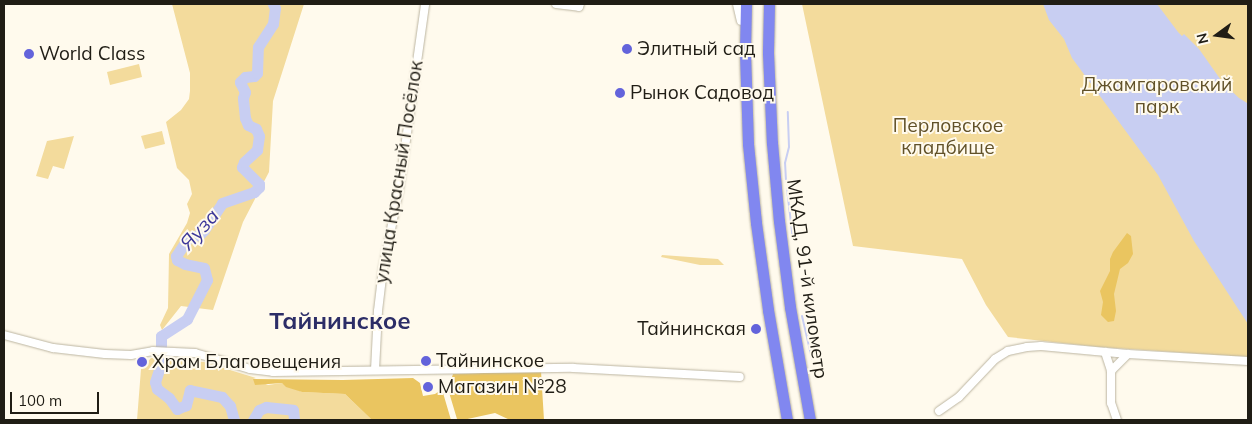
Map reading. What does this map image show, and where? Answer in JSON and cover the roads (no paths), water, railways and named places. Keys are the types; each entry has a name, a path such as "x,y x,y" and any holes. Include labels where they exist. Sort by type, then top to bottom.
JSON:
{"highway":[{"path":"746,4 745,53 748,144 756,223 768,310 787,420"},
{"name":"МКАД, 91-й километр","path":"769,4 768,53 772,143 790,307 810,420"}],"street":[{"name":"улица Красный Посёлок","path":"375,370 382,278 399,190 425,4"},
{"path":"556,4 579,7 580,4"},
{"path":"737,4 745,53"},
{"path":"4,335 40,345 105,354 131,355 153,351 205,354 250,369 273,372 573,368 740,377"},
{"path":"939,411 959,397 995,359 1008,352 1041,346 1128,354 1248,361"},
{"path":"1105,352 1111,370 1112,403 1117,420"},
{"path":"1111,370 1128,354"}],"water":[{"path":"1043,4 1157,4 1178,32 1182,36 1184,34 1199,49 1223,83 1239,98 1247,103 1248,101 1248,324 1194,241 1158,175 1072,58 1064,39 1049,20"}],"waterway":[{"name":"Яуза","path":"234,420 230,406 222,397 190,390 186,405 177,409 169,398 157,389 155,382 161,363 161,336 187,319 207,280 204,268 185,264 177,260 176,256 189,237 199,235 204,230 222,203 254,192 259,187 259,184 242,167 244,162 257,150 259,136 256,129 248,125 245,118 243,98 245,92 240,82 245,77 254,76 257,73 258,47 273,24 275,8 273,4"},
{"path":"786,181 785,163 789,147 788,112"},
{"path":"787,189 793,240"},
{"path":"802,316 812,359"},
{"name":"Яуза","path":"253,420 259,410 266,407 293,410 294,420"}],"place":[{"name":"Элитный сад","path":"627,49"},
{"name":"World Class","path":"29,54"},
{"name":"Рынок Садовод","path":"620,93"},
{"name":"Тайнинская","path":"756,329"},
{"name":"Тайнинское","path":"426,361"},
{"name":"Храм Благовещения","path":"142,362"},
{"name":"Магазин №28","path":"428,387"}],"district":[{"name":"Тайнинское","path":"340,321"}],"park label":[{"name":"Джамгаровский парк","path":"1157,96"},
{"name":"Перловское кладбище","path":"948,137"}]}
